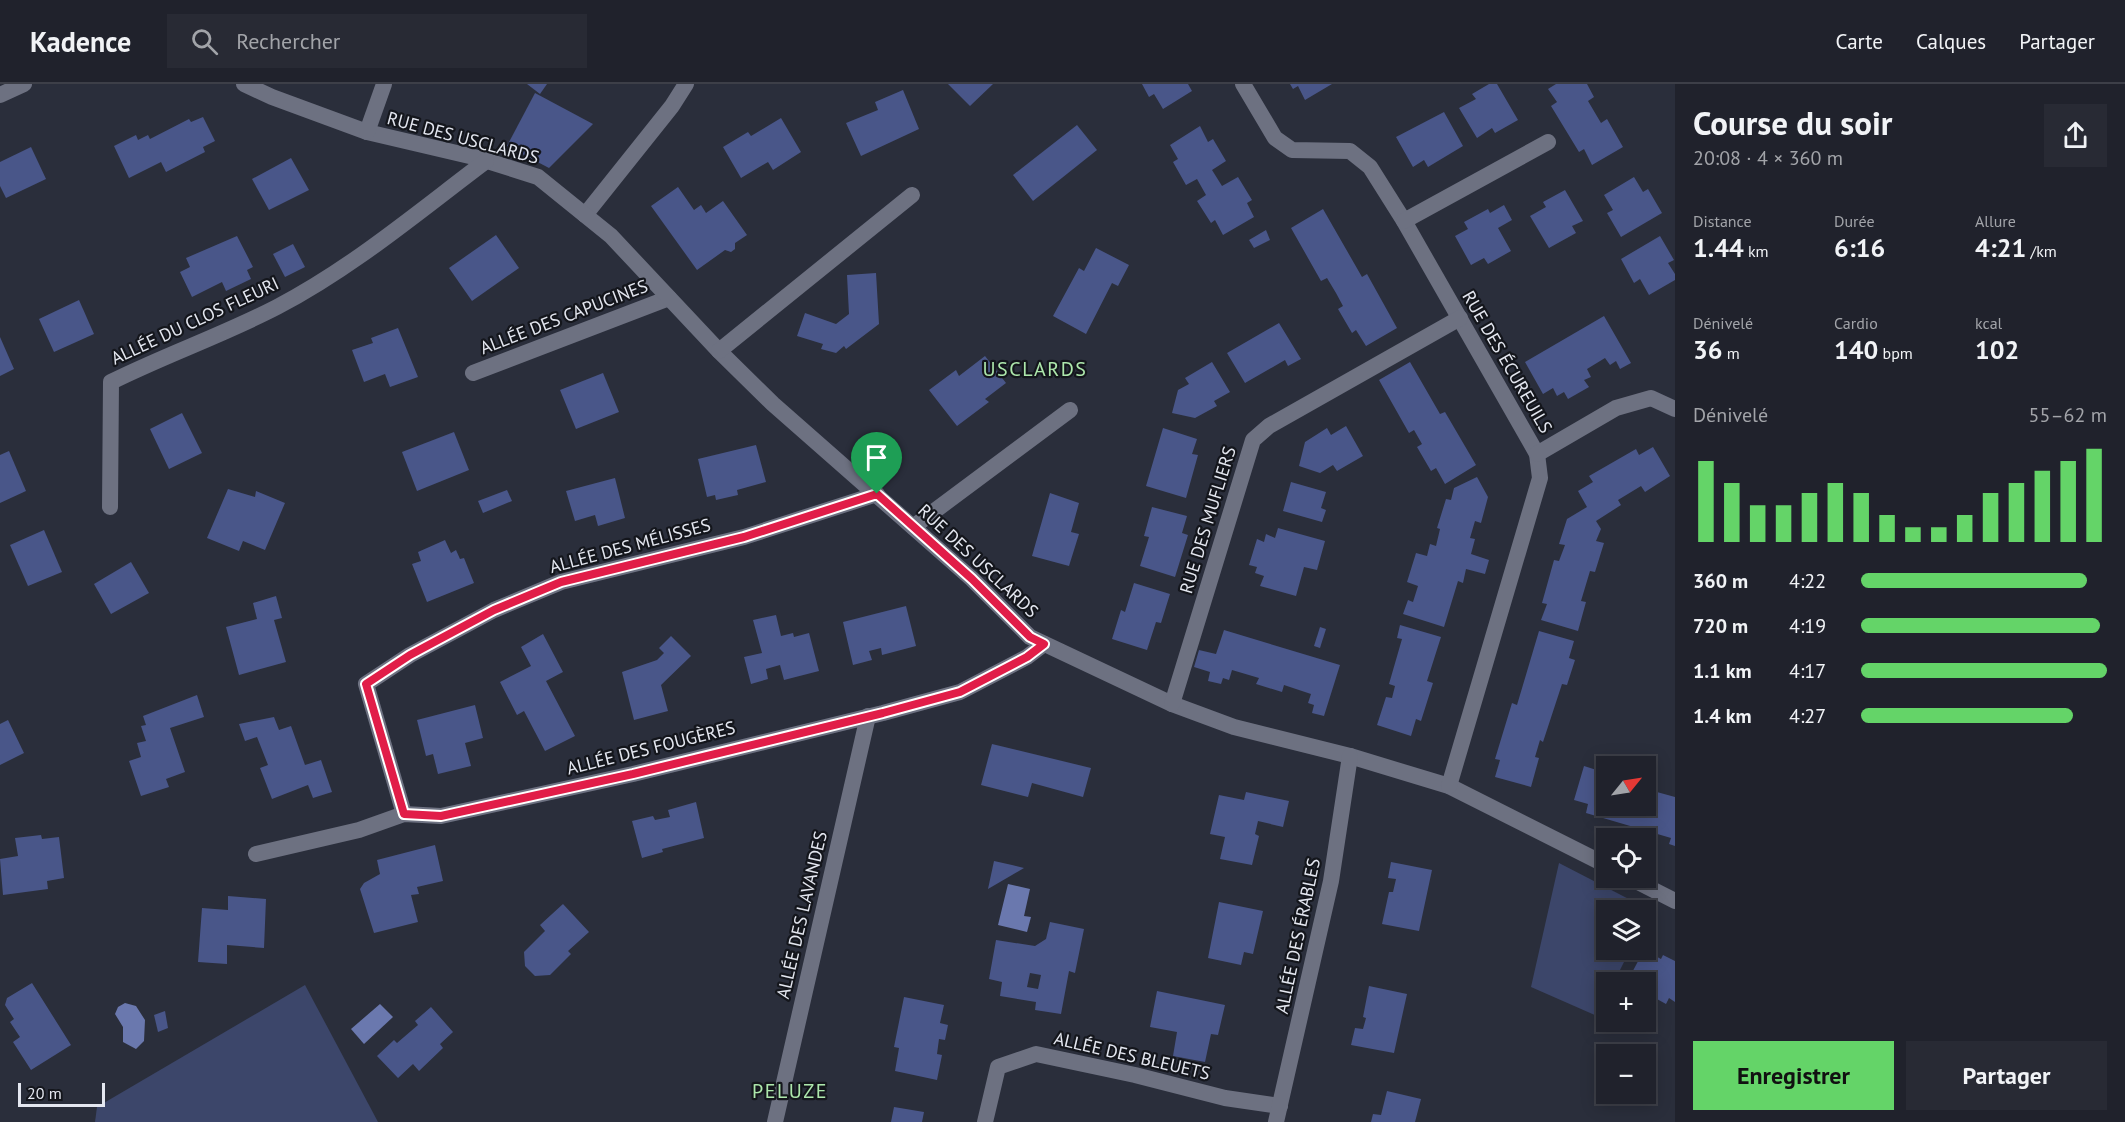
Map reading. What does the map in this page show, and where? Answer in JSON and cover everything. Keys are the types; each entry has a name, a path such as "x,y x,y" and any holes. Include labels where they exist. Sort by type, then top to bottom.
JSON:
{"street":[{"path":"0,95 24,84"},
{"name":"RUE DES USCLARDS","path":"244,84 272,98 367,132 486,160 538,177 611,236 718,351 773,404 877,494 1030,637 1172,704 1234,727 1350,756 1449,786 1596,860"},
{"path":"367,132 384,84"},
{"path":"585,215 686,84"},
{"name":"RUE DES ÉCUREUILS","path":"1243,84 1275,138 1292,150 1350,151 1370,167 1404,221 1537,454 1540,478 1449,786"},
{"path":"1404,221 1548,142"},
{"name":"ALLÉE DU CLOS FLEURI","path":"110,507 111,382 162,356 277,307 369,250 486,160"},
{"path":"718,351 912,195"},
{"name":"ALLÉE DES CAPUCINES","path":"473,374 669,298"},
{"name":"RUE DES MUFLIERS","path":"1172,704 1253,440 1269,426 1460,318"},
{"path":"1537,454 1616,408 1652,398 1675,409"},
{"path":"913,527 1070,410"},
{"name":"ALLÉE DES MÉLISSES","path":"404,814 366,684 410,655 494,610 561,582 744,537 877,494"},
{"name":"ALLÉE DES FOUGÈRES","path":"256,854 359,830 404,814 441,816 633,774 960,692 1027,657 1044,644"},
{"name":"ALLÉE DES LAVANDES","path":"775,1122 868,716"},
{"name":"ALLÉE DES ÉRABLES","path":"1278,1114 1331,881 1350,756"},
{"path":"1650,888 1675,901"},
{"name":"ALLÉE DES BLEUETS","path":"985,1122 998,1067 1036,1054 1136,1075 1278,1114"}],"shaded area":[{"path":"1559,863 1596,882 1596,888 1607,888 1631,900 1596,900 1596,960 1625,960 1619,972 1596,972 1596,1016 1531,987"},
{"path":"1008,884 1030,889 1024,916 1031,917 1027,932 998,925"},
{"path":"305,985 378,1122 95,1122 97,1107"},
{"path":"125,1003 136,1006 145,1020 144,1041 136,1049 123,1042 123,1027 115,1014 118,1007"},
{"path":"380,1004 393,1017 364,1044 351,1029"}],"building":[{"path":"527,84 547,84 540,94"},
{"path":"948,84 993,84 970,106"},
{"path":"1142,84 1188,84 1192,91 1163,109 1154,94 1149,97"},
{"path":"1290,84 1332,84 1305,100 1298,86 1293,89"},
{"path":"1489,84 1497,84 1518,120 1495,133 1492,128 1477,138 1459,108 1476,99 1472,94"},
{"path":"1556,84 1587,84 1594,97 1588,101 1601,123 1607,119 1623,147 1592,165 1584,149 1579,152 1551,106 1557,102 1548,89"},
{"path":"903,90 919,129 861,156 846,123 878,110 875,102"},
{"path":"535,93 593,124 549,168 507,146"},
{"path":"1444,112 1463,146 1428,167 1424,160 1413,167 1396,137"},
{"path":"203,117 215,141 203,147 205,152 166,172 161,162 129,178 114,146 136,135 138,140 148,135 150,139 189,119 191,122"},
{"path":"781,118 801,152 773,170 768,162 741,178 723,147 748,132 751,136"},
{"path":"1077,125 1097,150 1033,201 1013,175"},
{"path":"1200,126 1208,142 1213,139 1226,161 1212,170 1222,186 1238,177 1252,200 1247,203 1254,217 1223,235 1215,220 1211,223 1197,201 1206,195 1197,179 1186,185 1173,162 1178,159 1170,145"},
{"path":"31,147 46,179 6,198 0,186 0,162"},
{"path":"291,158 309,190 269,210 252,179"},
{"path":"1634,177 1643,192 1648,189 1662,213 1621,237 1607,213 1613,210 1604,195"},
{"path":"678,187 694,210 701,205 706,213 723,201 747,235 735,243 735,249 731,252 725,250 697,270 651,206"},
{"path":"1565,190 1583,221 1572,226 1576,233 1549,248 1530,216 1546,207 1543,202"},
{"path":"1504,205 1512,220 1498,228 1511,251 1488,264 1484,258 1471,265 1455,236 1468,229 1464,222 1488,209 1490,213"},
{"path":"1323,209 1362,277 1367,274 1397,328 1366,346 1356,330 1352,333 1338,309 1343,306 1336,293 1327,278 1321,281 1291,228"},
{"path":"1266,230 1270,240 1254,248 1249,240"},
{"path":"496,235 519,268 472,301 449,268"},
{"path":"237,236 253,267 247,270 251,279 226,291 222,282 192,297 180,272 190,267 186,258"},
{"path":"1660,236 1674,260 1668,263 1675,274 1675,280 1649,295 1640,279 1634,283 1621,259"},
{"path":"293,244 305,267 285,277 273,254"},
{"path":"1096,248 1129,265 1118,286 1112,283 1086,334 1053,316 1079,268 1084,271"},
{"path":"876,273 879,324 846,349 844,346 836,353 821,349 823,344 797,336 805,313 836,324 849,314 847,275"},
{"path":"79,300 94,334 54,352 39,319"},
{"path":"1604,316 1631,363 1620,369 1616,361 1610,365 1605,358 1587,369 1591,377 1584,380 1589,387 1568,399 1564,392 1557,396 1553,388 1543,394 1525,362"},
{"path":"1279,323 1301,359 1288,366 1285,360 1245,383 1227,353"},
{"path":"398,328 418,377 390,387 385,374 364,382 352,350 373,343 371,338"},
{"path":"0,337 14,369 0,376"},
{"path":"985,356 1006,383 985,399 989,402 957,426 929,390 956,370 959,376"},
{"path":"1212,362 1230,392 1214,401 1217,406 1195,418 1172,413 1178,390 1189,384 1185,378"},
{"path":"1410,362 1440,414 1445,412 1476,465 1445,484 1436,468 1431,471 1417,447 1422,444 1414,430 1409,433 1379,380"},
{"path":"603,373 619,412 576,429 560,390"},
{"path":"182,413 202,453 169,469 150,429"},
{"path":"1346,426 1363,456 1337,471 1333,465 1320,473 1299,466 1305,442 1327,428 1331,435"},
{"path":"1163,428 1197,439 1192,454 1198,455 1186,498 1146,486"},
{"path":"454,432 469,470 417,491 402,452"},
{"path":"756,445 766,482 737,490 738,495 716,500 715,495 707,497 698,459"},
{"path":"1653,447 1670,476 1645,492 1641,486 1618,500 1621,505 1596,521 1601,529 1596,541 1604,543 1595,572 1590,571 1581,601 1586,602 1578,631 1541,620 1547,604 1542,603 1554,560 1559,561 1565,545 1559,544 1567,519 1587,507 1578,491 1593,482 1589,476 1636,449 1639,455"},
{"path":"9,451 26,491 0,503 0,455"},
{"path":"1477,477 1488,497 1481,523 1475,521 1470,538 1475,539 1471,554 1489,560 1485,574 1466,569 1463,583 1458,581 1444,627 1403,614 1408,600 1413,602 1418,586 1407,582 1416,553 1427,556 1430,544 1436,546 1440,529 1437,528 1446,499 1451,500 1454,488"},
{"path":"615,478 625,518 598,526 595,515 575,521 566,491"},
{"path":"1291,482 1326,492 1321,508 1326,510 1322,522 1283,511"},
{"path":"228,489 255,497 256,491 285,503 265,550 243,541 239,551 207,538"},
{"path":"507,490 512,501 483,513 478,501"},
{"path":"1050,493 1079,503 1071,532 1079,534 1069,566 1032,556"},
{"path":"1152,507 1187,516 1182,533 1188,535 1175,577 1140,566 1149,537 1144,536"},
{"path":"1278,528 1325,541 1317,570 1304,567 1296,596 1260,586 1264,576 1255,573 1257,567 1249,565 1257,539 1264,542 1266,534 1275,538"},
{"path":"44,530 62,572 28,586 10,545"},
{"path":"445,540 451,553 456,550 460,559 464,558 474,583 427,602 412,564 421,561 418,552"},
{"path":"131,562 149,593 111,614 94,584"},
{"path":"1134,583 1170,594 1161,623 1156,622 1147,650 1112,639 1121,610 1125,612"},
{"path":"276,596 282,618 274,620 286,662 239,675 226,627 257,619 253,603"},
{"path":"906,606 916,646 882,655 881,648 869,651 872,660 853,665 843,622"},
{"path":"776,615 781,636 793,633 794,637 809,633 819,671 784,680 780,665 766,669 768,679 751,684 744,657 762,653 753,620"},
{"path":"1400,625 1441,637 1427,681 1433,683 1421,721 1416,719 1411,736 1377,725 1386,697 1392,698 1395,686 1389,684 1402,639 1397,638"},
{"path":"1320,627 1326,629 1320,648 1314,646"},
{"path":"1224,630 1340,665 1324,716 1312,713 1314,705 1308,703 1311,694 1284,685 1282,692 1256,684 1259,678 1232,670 1229,680 1223,678 1221,684 1208,681 1210,672 1194,667 1199,650 1216,654"},
{"path":"1539,631 1574,641 1569,658 1575,660 1567,685 1562,684 1543,742 1540,740 1535,757 1539,758 1531,787 1495,777 1500,760 1495,759 1512,703 1517,705"},
{"path":"543,634 563,672 546,681 575,736 545,751 524,711 517,715 500,682 531,666 521,647"},
{"path":"671,636 691,656 661,685 668,711 634,720 622,672 657,660 664,653 659,648"},
{"path":"197,695 204,717 170,728 185,772 166,779 169,787 141,796 129,761 141,757 137,743 146,741 141,726 146,725 143,716"},
{"path":"475,705 483,738 465,743 471,766 438,774 433,754 426,756 417,720"},
{"path":"274,717 279,730 291,726 305,765 321,760 332,792 313,798 308,785 272,799 260,768 268,765 257,737 245,741 239,724"},
{"path":"8,720 24,753 0,765 0,724"},
{"path":"992,744 1091,768 1083,797 1032,783 1028,797 981,785"},
{"path":"1584,766 1596,770 1596,816 1586,813 1588,804 1574,800"},
{"path":"1246,792 1289,801 1283,827 1258,821 1255,834 1259,836 1252,865 1220,859 1225,837 1210,834 1219,795 1244,800"},
{"path":"1656,792 1675,797 1675,846 1669,844 1671,838 1656,834 1656,828 1637,828 1596,816 1656,816"},
{"path":"696,802 704,838 662,849 663,852 642,858 632,821 653,816 655,820 670,817 668,810"},
{"path":"41,835 42,839 59,837 64,878 47,881 48,889 3,895 0,859 18,856 15,838"},
{"path":"435,845 443,881 417,887 419,894 411,895 418,922 374,933 360,889 364,883 380,874 377,860"},
{"path":"994,861 1012,865 1024,868 988,889"},
{"path":"1391,862 1432,870 1419,931 1382,924 1389,892 1393,892 1396,879 1388,878"},
{"path":"228,896 266,899 264,948 227,945 227,964 198,962 202,908 228,910"},
{"path":"1219,902 1263,911 1253,954 1244,952 1241,965 1208,958"},
{"path":"563,904 589,932 568,951 571,954 550,975 535,976 525,966 524,952 545,931 540,925"},
{"path":"1050,922 1084,929 1075,973 1069,971 1061,1014 1035,1010 1036,1002 1000,996 1002,982 989,979 996,940 1035,946 1046,939","holes":["1030,973 1041,975 1038,989 1027,987"]},
{"path":"1663,955 1675,961 1675,1002 1669,998 1666,1004 1656,998 1656,972 1632,972 1639,960 1656,960 1656,956 1661,959"},
{"path":"32,983 71,1045 31,1070 13,1042 20,1037 10,1022 14,1019 5,1005 7,998"},
{"path":"1369,986 1407,994 1394,1053 1351,1045 1355,1028 1363,1029"},
{"path":"1157,991 1225,1005 1218,1035 1211,1034 1205,1062 1173,1056 1177,1032 1150,1027"},
{"path":"904,997 944,1005 940,1023 948,1025 945,1040 939,1039 937,1054 942,1055 937,1080 895,1071 899,1048 894,1047"},
{"path":"431,1007 453,1032 440,1044 443,1048 419,1071 413,1064 398,1078 377,1056 394,1040 397,1043 418,1025 415,1021"},
{"path":"165,1011 168,1028 158,1032 154,1015"},
{"path":"1387,1091 1421,1099 1415,1122 1371,1122 1373,1114 1381,1115"},
{"path":"894,1107 924,1112 922,1122 891,1122"}],"district":[{"name":"USCLARDS","path":"1035,369"},
{"name":"PELUZE","path":"790,1091"}],"route":[{"path":"877,494 972,579 1030,637 1044,644 1027,657 960,692 883,713 764,740 633,774 441,816 404,814 366,684 410,655 494,610 561,582 744,537 877,494"}]}
